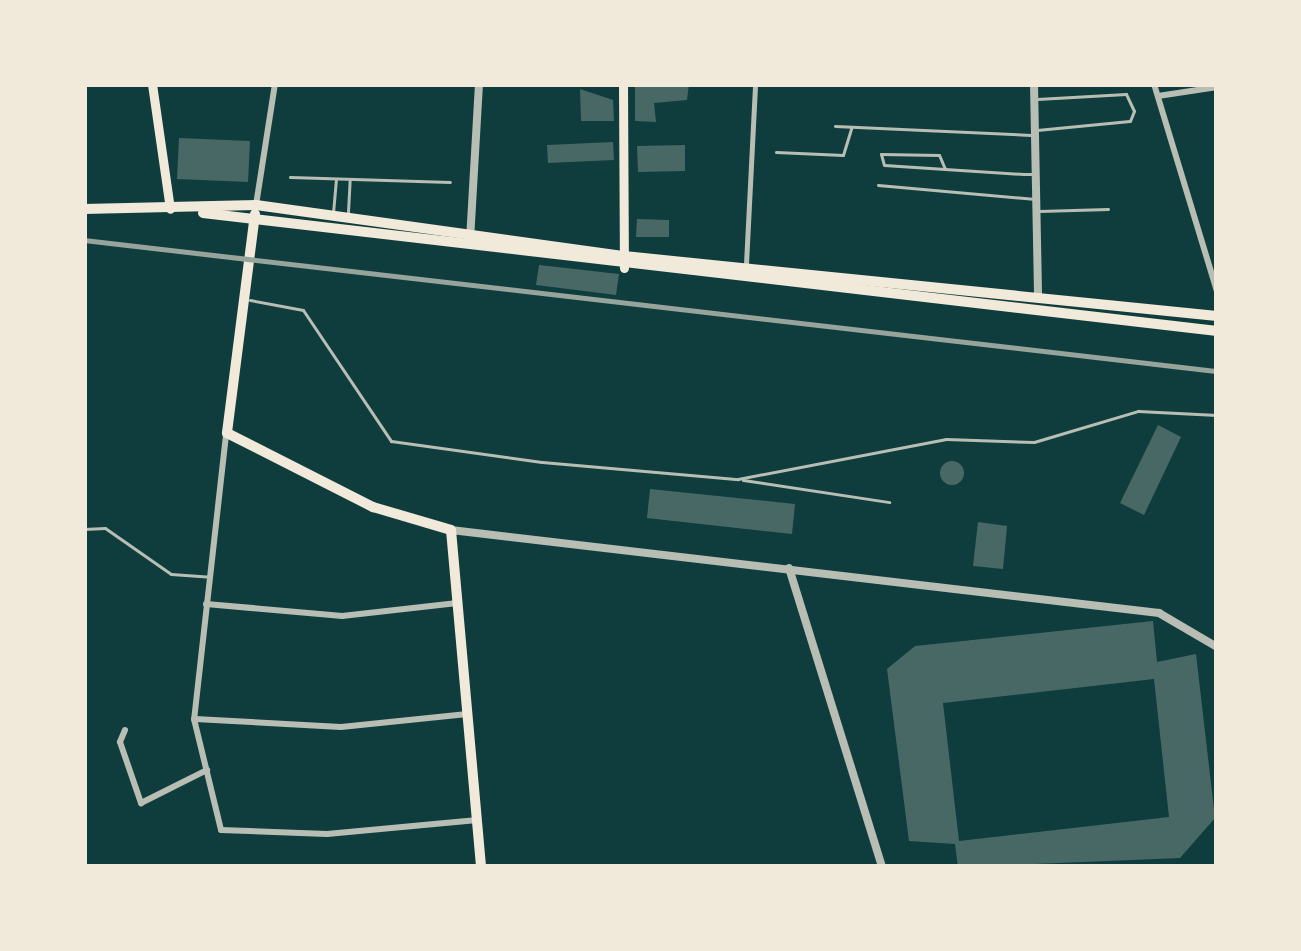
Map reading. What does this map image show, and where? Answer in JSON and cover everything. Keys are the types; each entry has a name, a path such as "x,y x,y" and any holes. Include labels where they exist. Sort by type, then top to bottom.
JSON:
{"main road":[{"path":"152,84 170,209"},
{"path":"623,84 625,262"},
{"path":"256,205 226,433 338,492 451,530 481,867"},
{"path":"84,209 256,205 470,243"},
{"path":"170,209 1217,332"},
{"path":"625,262 1217,316"}],"street":[{"path":"256,205 275,84"},
{"path":"470,243 479,84"},
{"path":"746,270 755,84"},
{"path":"1034,84 1039,311"},
{"path":"1154,84 1217,292"},
{"path":"1158,96 1217,87"},
{"path":"226,433 194,719 221,830 327,834 477,820"},
{"path":"451,530 1159,613 1217,647"},
{"path":"789,568 882,867"},
{"path":"206,604 342,616 457,603"},
{"path":"194,719 340,727 467,714"},
{"path":"125,730 120,742 141,803 207,770"}],"lane":[{"path":"835,126 1035,133 1130,121 1134,111 1126,94 1034,100"},
{"path":"776,152 843,155 852,127"},
{"path":"945,169 939,155 881,154 884,165 945,169 1036,174"},
{"path":"290,177 450,182"},
{"path":"333,217 336,178"},
{"path":"348,219 350,179"},
{"path":"878,184 1036,199"},
{"path":"1037,211 1108,209"},
{"path":"245,300 303,310 391,441 738,479 890,502"},
{"path":"738,479 946,439 1034,442 1138,411 1217,415"},
{"path":"84,529 105,528 171,574 209,577"}],"building":[{"path":"635,84 689,84 687,100 654,103 656,122 635,121"},
{"path":"580,89 613,100 614,121 581,121"},
{"path":"179,138 250,141 248,182 177,179"},
{"path":"613,142 614,160 548,163 547,145"},
{"path":"685,145 685,171 638,172 637,146"},
{"path":"637,219 669,220 669,237 636,237"},
{"path":"539,265 619,274 616,295 536,285"},
{"path":"1158,425 1181,437 1144,515 1120,503"},
{"path":"952,461 964,473 952,485 940,473"},
{"path":"650,489 795,504 792,534 647,518"},
{"path":"978,522 1007,526 1003,569 973,566"},
{"path":"1153,621 1157,662 1196,654 1215,818 1180,858 958,867 955,844 909,841 887,669 915,646","holes":["1154,679 1169,817 959,841 943,703"]}],"railway":[{"path":"84,240 1217,371"}]}
